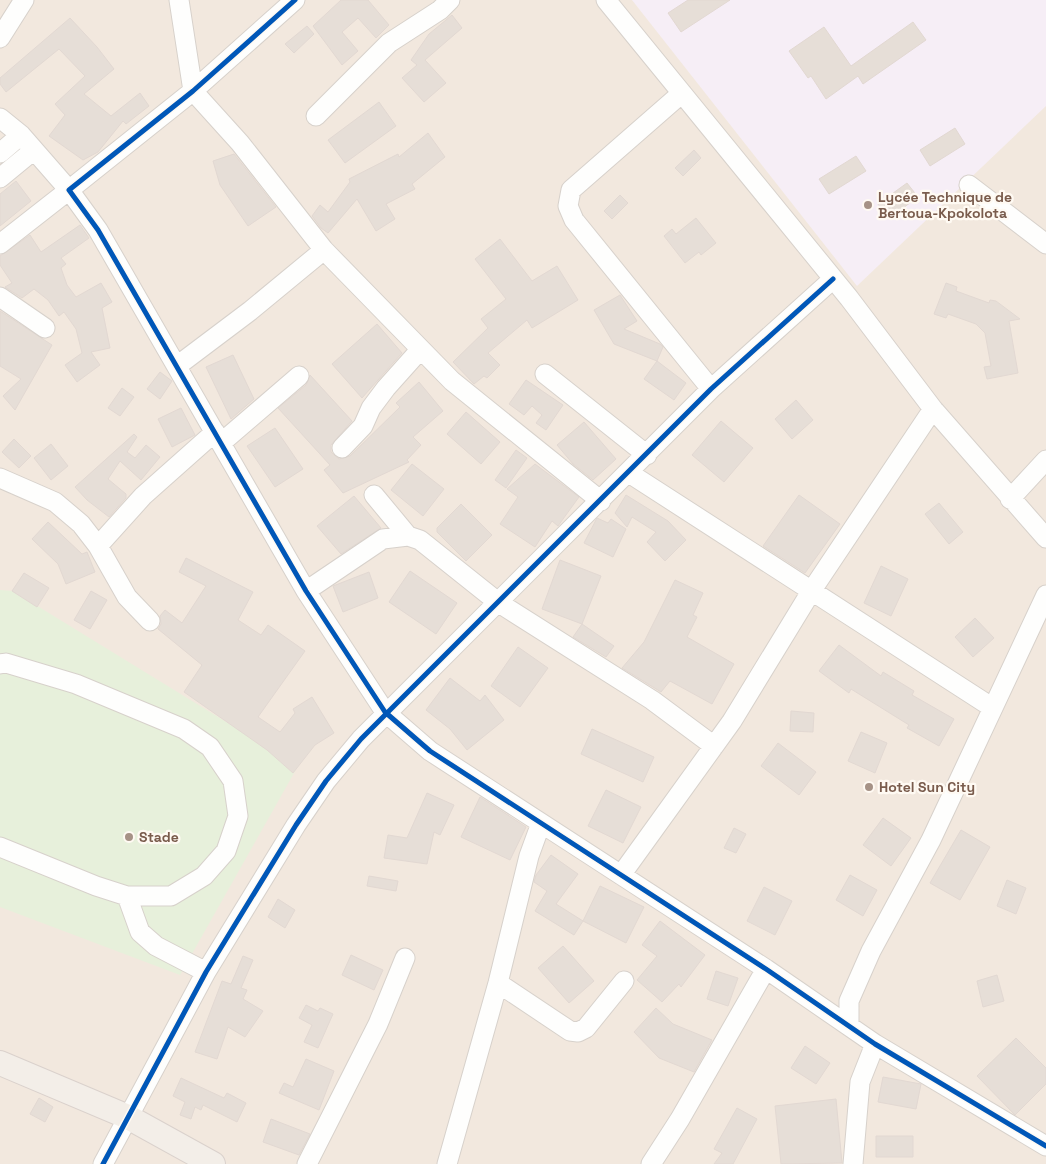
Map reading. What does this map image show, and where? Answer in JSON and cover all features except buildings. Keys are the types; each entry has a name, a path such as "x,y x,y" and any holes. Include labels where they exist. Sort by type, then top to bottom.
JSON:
{"main road":[{"path":"0,1063 128,1117 213,1164"}],"street":[{"path":"0,38 24,0"},
{"path":"179,0 193,90 240,143 324,250 452,381 601,501"},
{"path":"0,244 193,90 295,0"},
{"path":"316,116 389,43 440,10 450,0"},
{"path":"606,0 833,278 932,408 1046,538"},
{"path":"682,93 572,190 568,206 574,220 711,389"},
{"path":"0,118 21,135 68,190 98,230 306,591 385,712 430,751 766,969 876,1044 1046,1146"},
{"path":"0,153 21,135"},
{"path":"0,178 34,150"},
{"path":"969,185 1046,244"},
{"path":"177,366 250,311 324,250"},
{"path":"103,1164 206,972 296,825 326,781 385,712 499,603 711,389 833,278"},
{"path":"0,297 45,328"},
{"path":"342,448 363,426 371,408 386,388 420,350"},
{"path":"545,374 647,455"},
{"path":"98,546 143,496 299,376"},
{"path":"621,875 732,721 812,590 932,408"},
{"path":"1010,499 1046,460"},
{"path":"629,473 993,708"},
{"path":"0,478 55,502 81,524 98,546 127,597 150,621"},
{"path":"374,495 408,536 429,545 499,603 652,700 714,746"},
{"path":"306,591 383,539 408,536"},
{"path":"850,1026 849,1001 871,951 931,840 1046,595"},
{"path":"0,664 6,663 76,684 184,729 210,747 233,781 238,816 226,851 204,876 171,896 127,896 96,886 0,846"},
{"path":"448,1164 540,823"},
{"path":"127,896 140,932 156,946 206,972"},
{"path":"307,1164 378,1024 405,958"},
{"path":"651,1164 680,1119 766,969"},
{"path":"498,983 570,1031 578,1032 586,1028 624,981"},
{"path":"853,1164 860,1082 876,1044"}],"shaded area":[{"path":"0,0 1046,0 1046,1164 0,1164"},
{"name":"Lycée Technique de Bertoua-Kpokolota","path":"632,0 1046,0 1046,106 857,286"}],"green space":[{"name":"Stade","path":"0,590 13,591 298,766 180,975 0,907"}],"cycle path":[{"path":"295,0 193,91 69,190 98,230 306,591 385,712 430,751 766,969 875,1044 1046,1146"},
{"path":"103,1164 206,972 296,825 326,781 361,739 711,389 833,279"}],"place":[{"name":"Lycée Technique de Bertoua-Kpokolota","path":"868,205"},
{"name":"Hotel Sun City","path":"869,787"},
{"name":"Stade","path":"129,837"}]}
